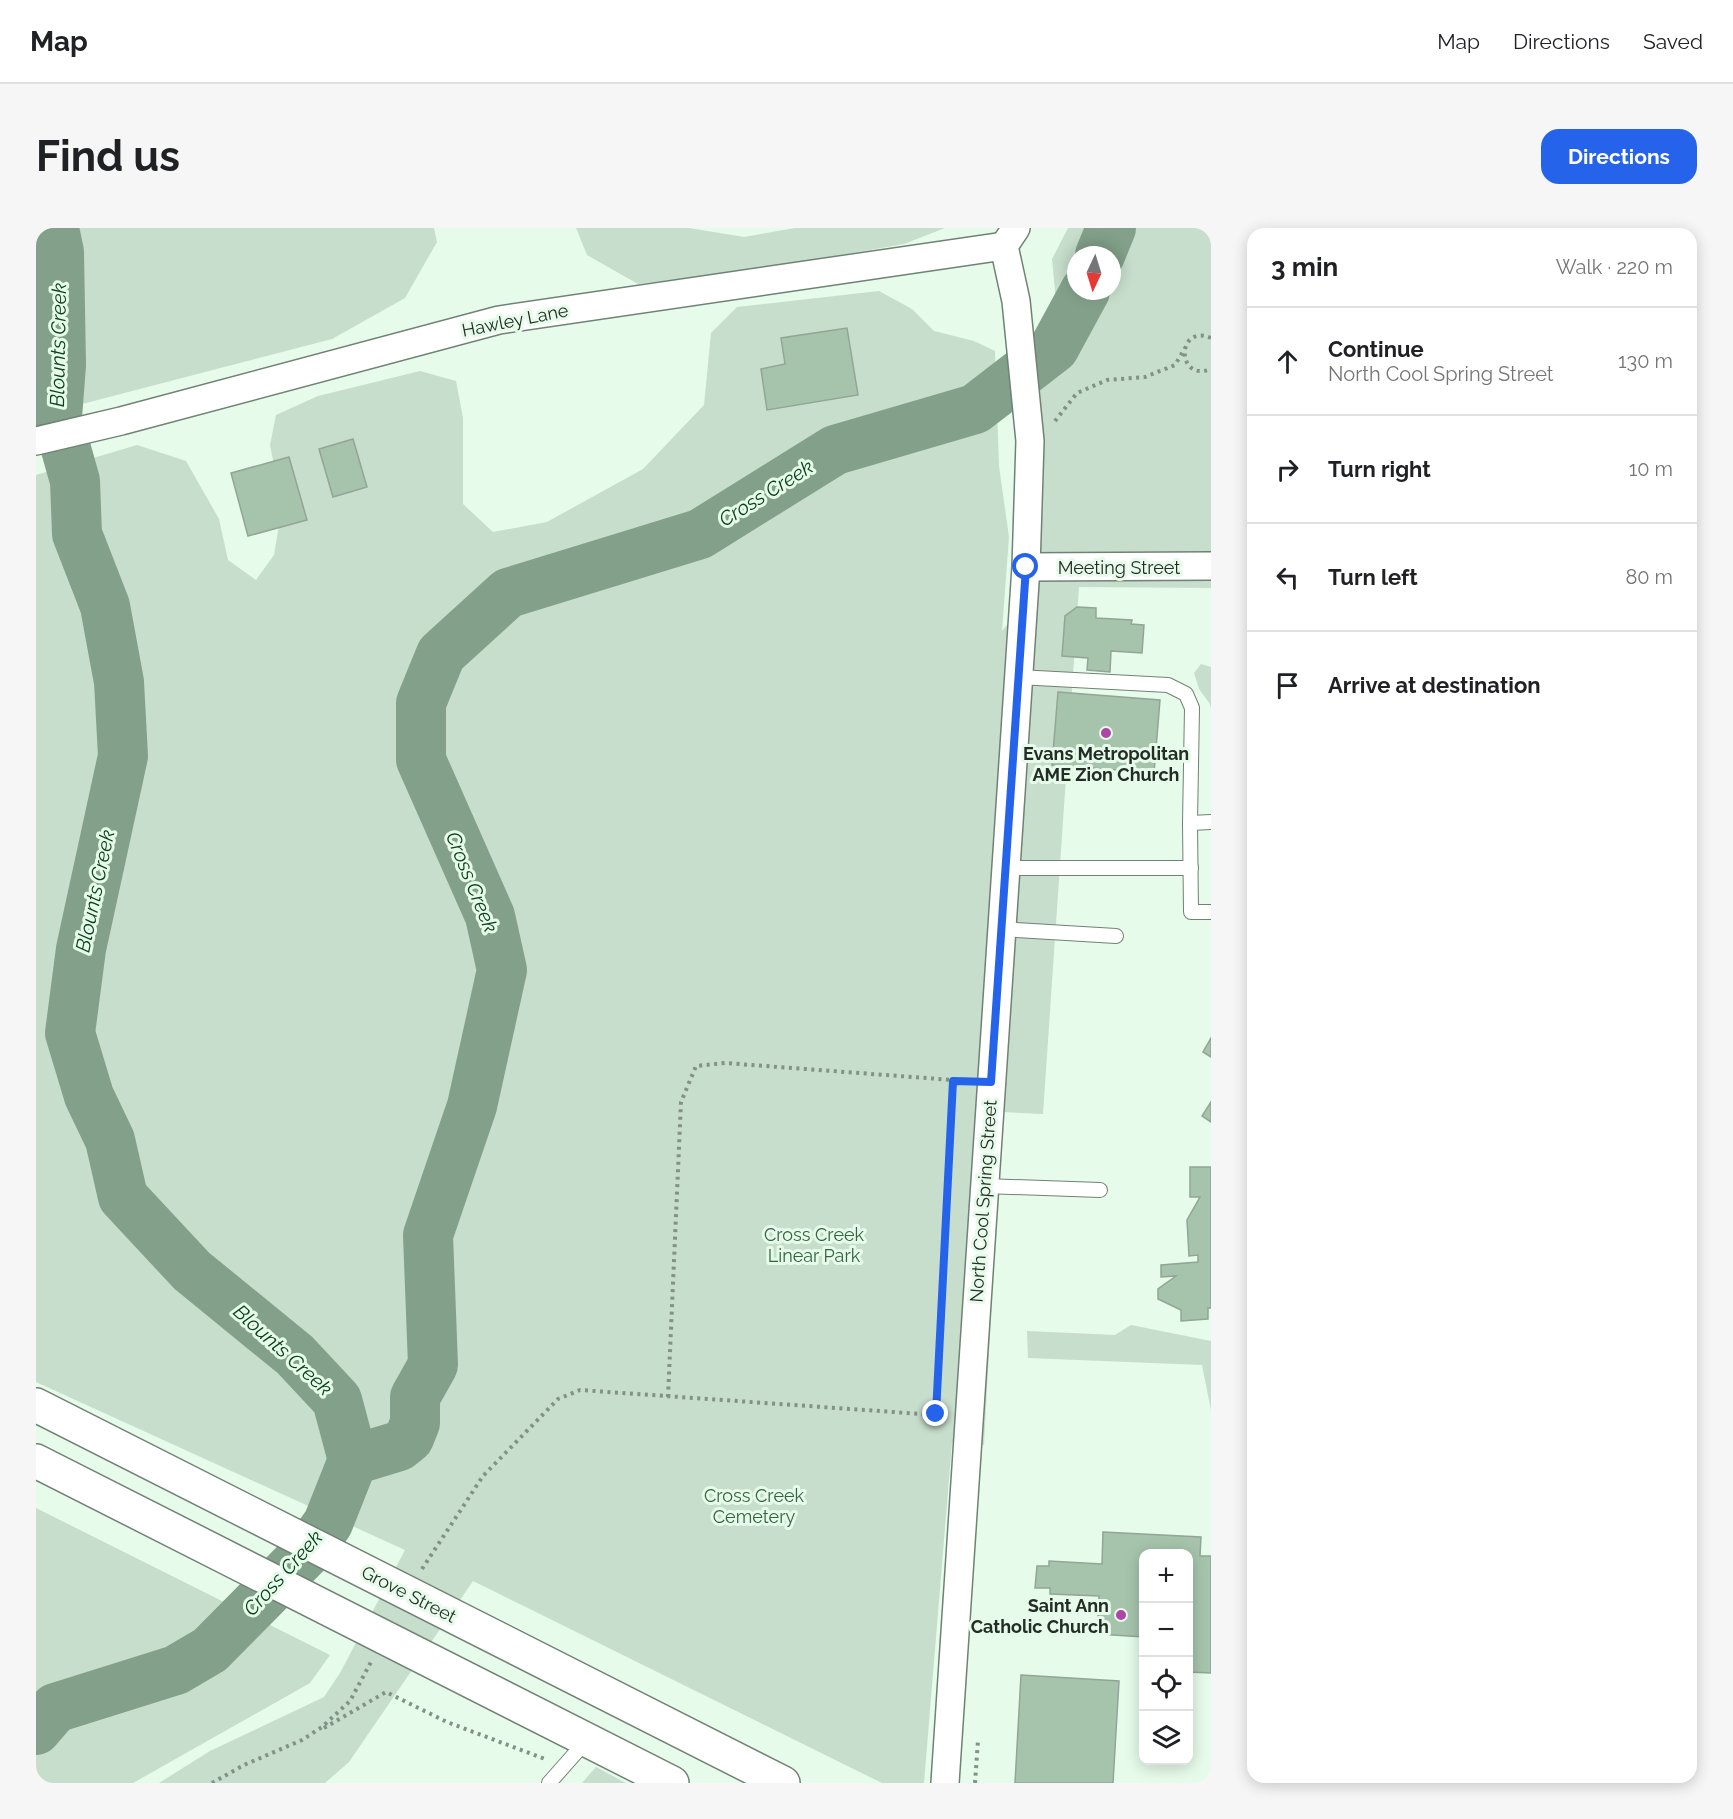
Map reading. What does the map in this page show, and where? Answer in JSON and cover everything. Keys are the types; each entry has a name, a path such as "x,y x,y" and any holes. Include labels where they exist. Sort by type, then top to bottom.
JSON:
{"main road":[{"name":"Grove Street","path":"36,1405 172,1473 423,1589 783,1783"},
{"path":"36,1461 672,1783"}],"street":[{"name":"North Cool Spring Street","path":"945,1783 1026,567 1030,441 1010,237"},
{"name":"Hawley Lane","path":"36,441 121,421 499,320 1010,237"},
{"name":"Meeting Street","path":"1026,567 1211,566"}],"lane":[{"path":"1018,677 1168,685 1186,694 1192,708 1191,912 1211,912"},
{"path":"1190,823 1211,822"},
{"path":"1005,868 1191,868"},
{"path":"1001,929 1116,936"},
{"path":"984,1186 1100,1191"},
{"path":"549,1783 587,1740"}],"path":[{"path":"1052,424 1077,393 1107,380 1145,377 1175,365 1188,342 1198,335 1211,338"},
{"path":"1185,348 1185,359 1188,365 1199,371 1211,369"},
{"path":"668,1397 681,1102 696,1066 724,1063 991,1082"},
{"path":"423,1589 430,1554 483,1476 558,1399 580,1390 936,1414 953,1081"},
{"path":"302,1740 322,1727 350,1701 373,1659"},
{"path":"212,1783 244,1765 302,1740 386,1692 447,1722 563,1767"}],"green space":[{"path":"36,228 434,228 437,242 405,298 332,339 36,416"},
{"path":"576,228 689,228 744,237 795,228 945,228 904,244 762,269 638,284 587,255"},
{"path":"1068,228 1211,228 1211,588 1079,587 1043,1114 1002,1112 984,1445 952,1443 924,1783 882,1783 473,1581 349,1762 325,1783 159,1783 210,1751 324,1697 340,1673 405,1550 36,1382 36,475 137,445 186,461 219,519 228,560 256,580 274,555 282,506 270,445 276,415 318,396 420,371 456,381 463,418 463,504 493,532 547,522 643,469 704,405 711,333 737,307 879,291 912,309 934,331 974,341 995,351 999,466 1009,537 1002,631 1020,609 1033,381 1061,354 1052,259"},
{"path":"1201,664 1211,667 1211,709 1199,689 1194,673"},
{"path":"1131,1325 1211,1341 1211,1410 1202,1365 1028,1358 1027,1331 1115,1335"},
{"path":"36,1508 330,1655 310,1683 133,1783 36,1783"},
{"path":"596,1767 626,1783 582,1783"}],"building":[{"path":"847,328 858,395 767,410 761,369 785,364 781,338"},
{"path":"353,439 367,487 333,497 319,449"},
{"path":"289,457 307,520 248,536 231,473"},
{"path":"1077,607 1096,608 1096,618 1132,620 1131,624 1144,625 1142,653 1111,651 1110,672 1087,670 1088,658 1062,656 1065,616"},
{"name":"Evans Metropolitan AME Zion Church","path":"1058,692 1160,700 1154,773 1052,765"},
{"path":"1211,1038 1211,1057 1203,1052"},
{"path":"1211,1102 1211,1122 1202,1116"},
{"path":"1190,1167 1211,1167 1211,1308 1208,1308 1208,1319 1181,1321 1181,1310 1158,1299 1158,1289 1176,1276 1161,1277 1161,1265 1198,1262 1198,1255 1189,1256 1187,1220 1200,1197 1190,1197"},
{"name":"Saint Ann Catholic Church","path":"1103,1532 1201,1537 1200,1556 1211,1556 1211,1673 1193,1672 1193,1549 1139,1549 1139,1637 1097,1634 1099,1596 1050,1594 1050,1588 1035,1588 1037,1566 1049,1566 1049,1561 1102,1564"},
{"path":"1021,1675 1119,1681 1113,1783 1015,1783"}],"waterway":[{"name":"Blounts Creek","path":"54,228 59,252 61,365 57,417 75,481 77,534 105,606 119,682 123,756 81,949 70,1033 89,1096 110,1140 123,1197 192,1271 295,1355 337,1400 353,1460"},
{"name":"Cross Creek","path":"1104,246 1111,228"},
{"name":"Cross Creek","path":"36,1730 55,1708 176,1670 210,1650 309,1550 328,1523 353,1460 399,1446 409,1438 415,1423 415,1397 433,1365 428,1235 472,1106 502,970 490,916 421,760 421,703 441,654 508,593 700,534 835,450 975,409 1054,348 1080,300"}],"place":[{"name":"Evans Metropolitan AME Zion Church","path":"1106,733"},
{"name":"Saint Ann Catholic Church","path":"1121,1615"}],"route":[{"path":"936,1414 953,1081 991,1082 1026,567"}],"park label":[{"name":"Cross Creek Linear Park","path":"814,1244"},
{"name":"Cross Creek Cemetery","path":"754,1505"}]}
